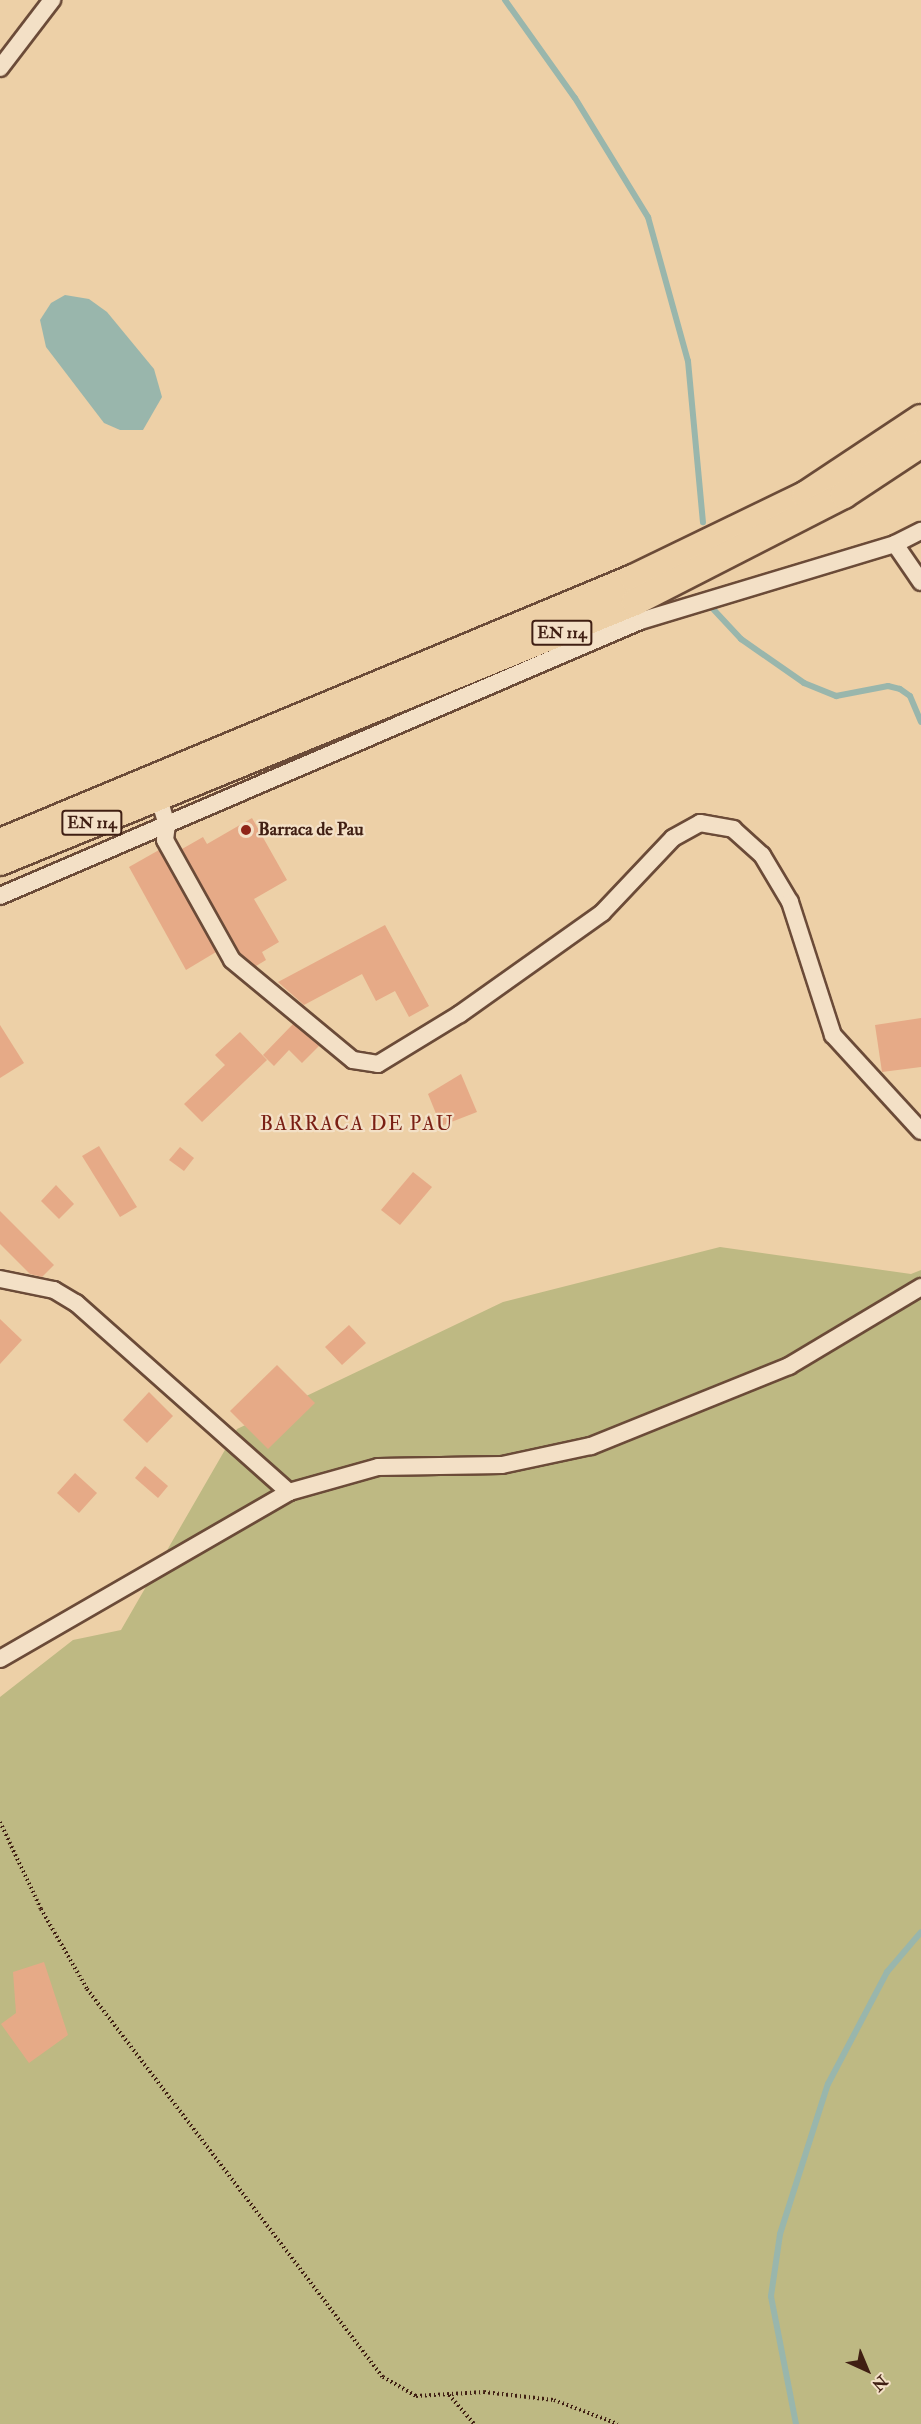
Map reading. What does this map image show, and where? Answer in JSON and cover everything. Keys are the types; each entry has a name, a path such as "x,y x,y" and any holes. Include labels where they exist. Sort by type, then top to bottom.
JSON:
{"main road":[{"name":"EN 114","path":"0,862 155,787 633,578 805,495 921,418"},
{"name":"EN 114","path":"0,842 155,787 635,602 725,560 921,444"}],"street":[{"path":"0,68 52,0"},
{"path":"889,465 921,449"},
{"path":"0,896 640,621 895,544 921,531"},
{"path":"895,544 921,582"},
{"path":"155,787 167,824 165,840 232,960 353,1060 378,1064 460,1014 602,913 673,838 700,823 733,829 762,855 790,902 833,1035 921,1131"},
{"path":"0,1279 54,1290 76,1303 289,1492"},
{"path":"0,1659 289,1492 378,1467 502,1465 591,1446 789,1366 921,1287"}],"path":[{"path":"0,1822 41,1909 87,1989 317,2284 355,2345 383,2378 416,2396 448,2394 554,2400 618,2424"},
{"path":"448,2394 474,2424"}],"shaded area":[{"path":"720,1247 911,1274 921,1270 921,2424 0,2424 0,1697 73,1640 121,1630 237,1429 503,1302"}],"water":[{"path":"65,295 89,299 107,312 154,369 162,397 143,430 120,430 104,423 46,347 40,320 51,303"}],"building":[{"path":"252,818 287,880 254,899 279,942 262,952 266,960 256,966 240,953 182,849 203,837 207,844"},
{"path":"159,850 216,952 186,970 129,867"},
{"path":"385,925 429,1006 409,1017 395,991 376,1001 362,974 304,1005 278,982"},
{"path":"921,1018 921,1067 882,1072 875,1025"},
{"path":"293,1024 319,1046 302,1063 289,1050 274,1066 263,1055"},
{"path":"0,1025 24,1063 0,1078"},
{"path":"240,1032 267,1060 202,1122 184,1104 225,1065 215,1055"},
{"path":"461,1074 477,1112 441,1126 428,1094"},
{"path":"99,1146 137,1207 120,1217 82,1156"},
{"path":"180,1147 194,1158 184,1171 169,1160"},
{"path":"413,1172 432,1187 400,1225 381,1210"},
{"path":"56,1185 74,1204 59,1219 41,1201"},
{"path":"0,1211 54,1265 42,1277 30,1274 0,1244"},
{"path":"0,1319 22,1340 0,1364"},
{"path":"349,1325 366,1343 342,1365 325,1347"},
{"path":"277,1365 315,1403 268,1449 230,1411"},
{"path":"149,1392 173,1416 147,1443 123,1420"},
{"path":"145,1466 168,1486 158,1498 135,1478"},
{"path":"75,1473 97,1493 79,1513 57,1493"},
{"path":"44,1962 68,2035 29,2063 1,2024 16,2013 13,1972"}],"waterway":[{"path":"505,0 575,98 648,217 688,361 703,522"},
{"path":"714,610 741,639 804,683 836,696 888,686 900,689 910,696 921,722"},
{"path":"796,2424 771,2296 780,2234 828,2084 887,1972 921,1932"}],"place":[{"name":"Barraca de Pau","path":"246,830"}],"district":[{"name":"BARRACA DE PAU","path":"357,1123"}]}
